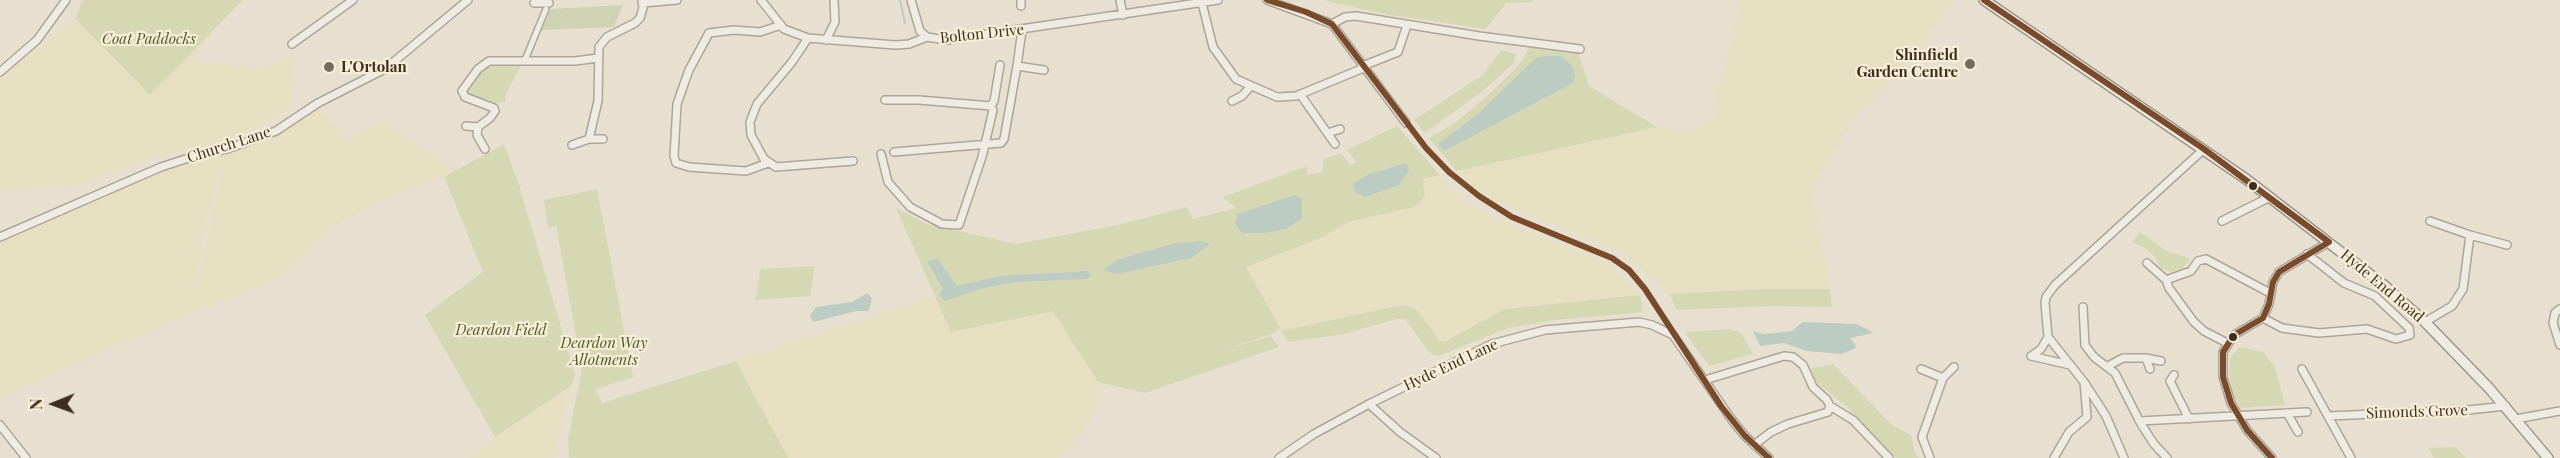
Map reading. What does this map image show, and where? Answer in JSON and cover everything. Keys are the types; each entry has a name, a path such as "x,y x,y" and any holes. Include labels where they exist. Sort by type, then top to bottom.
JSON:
{"main road":[{"name":"Hyde End Road","path":"1984,0 2204,149 2385,286 2425,322 2506,406 2548,458"}],"street":[{"path":"0,72 37,40 66,0"},
{"path":"292,44 353,0"},
{"name":"Church Lane","path":"0,237 161,167 226,149 276,131 318,103 385,69 468,0"},
{"path":"589,140 598,101 599,47 607,38 640,18 642,2 677,0"},
{"name":"Bolton Drive","path":"761,0 789,32 808,38 895,45 909,44 927,37 946,40 1124,15 1183,3 1218,0"},
{"path":"826,40 835,22 834,0"},
{"path":"911,0 920,31 927,37"},
{"path":"1120,0 1124,15"},
{"path":"1267,0 1332,24 1366,66 1406,123"},
{"path":"525,60 548,4 534,3"},
{"path":"1202,3 1213,47 1236,79 1277,98 1300,94 1398,52 1407,25"},
{"path":"1332,24 1345,17 1356,16 1580,49"},
{"path":"768,163 754,170 735,171 689,167 676,163 674,156 677,104 689,70 709,33 734,30 760,32 781,25"},
{"path":"894,152 1000,143 1004,139 1022,30"},
{"path":"808,38 753,112 751,135 768,163 776,167 853,161"},
{"path":"466,126 478,127 495,111 494,108 462,94 463,87 478,69 489,61 575,61 598,58"},
{"path":"881,154 888,182 910,207 942,224 959,225 986,145 1000,65"},
{"path":"1017,66 1044,70"},
{"path":"1232,101 1242,96 1251,86"},
{"path":"1300,94 1335,144"},
{"path":"885,100 919,100 991,106"},
{"path":"478,127 477,135 485,149"},
{"path":"1328,133 1340,129"},
{"path":"572,145 603,139"},
{"path":"2070,365 2031,357 2041,349 2048,337 2046,297 2055,285 2204,149"},
{"path":"2222,220 2270,197"},
{"path":"2430,221 2470,236 2507,245"},
{"path":"2425,322 2452,306 2463,289 2470,236"},
{"path":"2272,458 2256,443 2238,417 2226,392 2223,377 2223,352 2234,335 2263,318 2279,272 2329,242"},
{"path":"2263,318 2282,328 2319,333 2367,329 2396,339 2410,335 2409,328 2375,296 2344,283 2307,254"},
{"path":"2166,280 2191,271 2198,261 2206,259 2270,293"},
{"path":"2147,263 2166,280 2169,288 2194,322 2204,331 2227,344"},
{"path":"2083,307 2085,345 2094,357 2115,373 2154,444 2167,458"},
{"path":"2560,309 2555,313 2553,323 2560,345"},
{"name":"Hyde End Lane","path":"1279,458 1314,434 1369,404 1484,348 1522,334 1639,322 1652,325 1673,335 1705,380"},
{"path":"2048,337 2084,382 2112,427 2124,458"},
{"path":"1767,457 1715,397 1705,380 1784,356 1793,357 1803,365 1814,387 1830,406 1853,420 1889,458"},
{"path":"2108,366 2123,358 2146,358 2161,361"},
{"path":"2146,358 2150,369"},
{"path":"1930,458 1922,437 1943,378 1954,367"},
{"path":"1921,369 1943,378"},
{"path":"2302,369 2351,458"},
{"path":"2174,375 2170,381 2189,419"},
{"path":"2054,458 2069,432 2087,417 2084,382"},
{"path":"1706,401 1715,397"},
{"path":"1369,404 1400,432 1436,458"},
{"path":"1754,444 1788,424 1828,412 1830,406"},
{"name":"Simonds Grove","path":"2328,416 2468,410 2506,406"},
{"path":"2516,418 2560,411"},
{"path":"2140,421 2307,412"},
{"path":"2287,413 2298,432"},
{"path":"0,425 26,458"}],"shaded area":[{"path":"1740,0 1957,0 1930,31 1925,43 1857,116 1812,187 1830,289 1761,289 1670,294 1621,252 1505,205 1474,187 1457,171 1657,127 1686,131 1713,121 1716,109 1713,88 1723,80"},
{"path":"76,19 150,95 215,29 194,60 263,69 294,56 291,108 222,143 153,157 87,183 0,191 0,77"},
{"path":"1561,56 1572,65 1575,76 1573,83 1444,151 1438,144 1478,114 1536,58"},
{"path":"318,108 346,139 385,122 457,171 383,200 331,228 279,279 191,313 0,398 0,241 132,183 276,136","holes":["222,169 194,299 203,234"]},
{"path":"1406,163 1409,171 1399,185 1365,197 1355,192 1353,184 1369,174"},
{"path":"1440,175 1459,196 1498,219 1607,263 1640,295 1505,309 1444,342 1439,340 1416,310 1402,305 1281,331 1246,267 1323,237 1348,222 1418,206 1422,179"},
{"path":"1295,195 1302,199 1302,219 1285,229 1265,233 1242,233 1235,224 1237,214"},
{"path":"1200,241 1210,244 1191,258 1117,274 1103,270 1117,260 1172,244"},
{"path":"937,258 957,286 999,276 1088,271 1091,275 1086,279 1018,282 983,288 945,301 939,295 943,289 927,261"},
{"path":"867,293 872,298 869,311 856,311 813,322 810,316 816,307 852,302"},
{"path":"934,296 951,332 1053,310 1098,382 1101,393 1085,430 1059,458 788,458 736,361"},
{"path":"1803,322 1857,324 1874,333 1850,338 1856,348 1841,354 1807,351 1784,343 1760,346 1753,331 1764,334 1792,331"},
{"path":"571,386 555,458 470,458 501,433"}],"green space":[{"name":"Coat Paddocks","path":"82,0 243,0 150,95 76,19"},
{"path":"1323,0 1534,0 1533,2 1506,3 1486,29 1384,14"},
{"path":"623,5 614,27 542,30 551,9"},
{"path":"1530,44 1578,51 1589,86 1657,127 1457,171 1429,138 1454,124 1486,97 1524,58"},
{"path":"1501,50 1516,54 1513,64 1480,93 1425,133 1414,120 1483,75"},
{"path":"496,63 522,63 506,94 505,102 497,103 470,95 467,92 469,86 483,69"},
{"path":"1397,126 1440,175 1422,179 1425,195 1418,206 1348,222 1323,237 1246,267 1280,328 1270,335 1213,353 1271,336 1279,347 1145,393 1098,382 1053,311 951,332 896,208 927,224 1017,244 1122,224 1187,207 1193,219 1236,208 1223,197 1307,166 1307,175 1322,172 1324,159 1341,153 1350,165 1356,162 1347,150"},
{"name":"Deardon Field","path":"504,144 519,185 575,375 571,386 495,437 425,315 483,272 444,177"},
{"name":"Deardon Way Allotments","path":"597,189 633,377 597,389 594,385 602,403 736,361 788,458 569,458 568,439 582,369 556,226 548,228 544,200"},
{"path":"2140,232 2167,251 2191,259 2181,269 2170,272 2161,268 2155,257 2145,248 2132,242"},
{"path":"815,266 810,296 755,300 761,269"},
{"path":"1761,289 1830,289 1832,307 1773,306 1676,310 1670,294"},
{"path":"1640,295 1643,312 1556,320 1508,328 1438,356 1430,353 1405,319 1397,319 1343,334 1288,342 1281,331 1402,305 1416,309 1439,340 1444,342 1505,309"},
{"path":"1730,329 1741,333 1753,354 1709,366 1685,332"},
{"path":"2239,347 2263,352 2275,367 2285,405 2241,408 2233,393 2229,374 2230,359"},
{"path":"1833,364 1892,425 1911,435 1915,453 1919,458 1896,458 1847,407 1816,382 1809,369"},
{"path":"2456,447 2466,458 2434,458 2428,448"}],"waterway":[{"path":"900,0 905,23"}],"transit line":[{"path":"1267,0 1306,12 1332,24 1426,148 1449,172 1479,196 1512,217 1612,258 1629,270 1645,289 1721,406 1745,436 1769,458"},
{"path":"1984,0 2204,149 2329,242 2279,272 2273,282 2269,304 2263,318 2234,335 2223,352 2223,377 2231,403 2247,430 2272,458"}],"place":[{"name":"Shinfield Garden Centre","path":"1970,64"},
{"name":"L'Ortolan","path":"329,67"}]}
